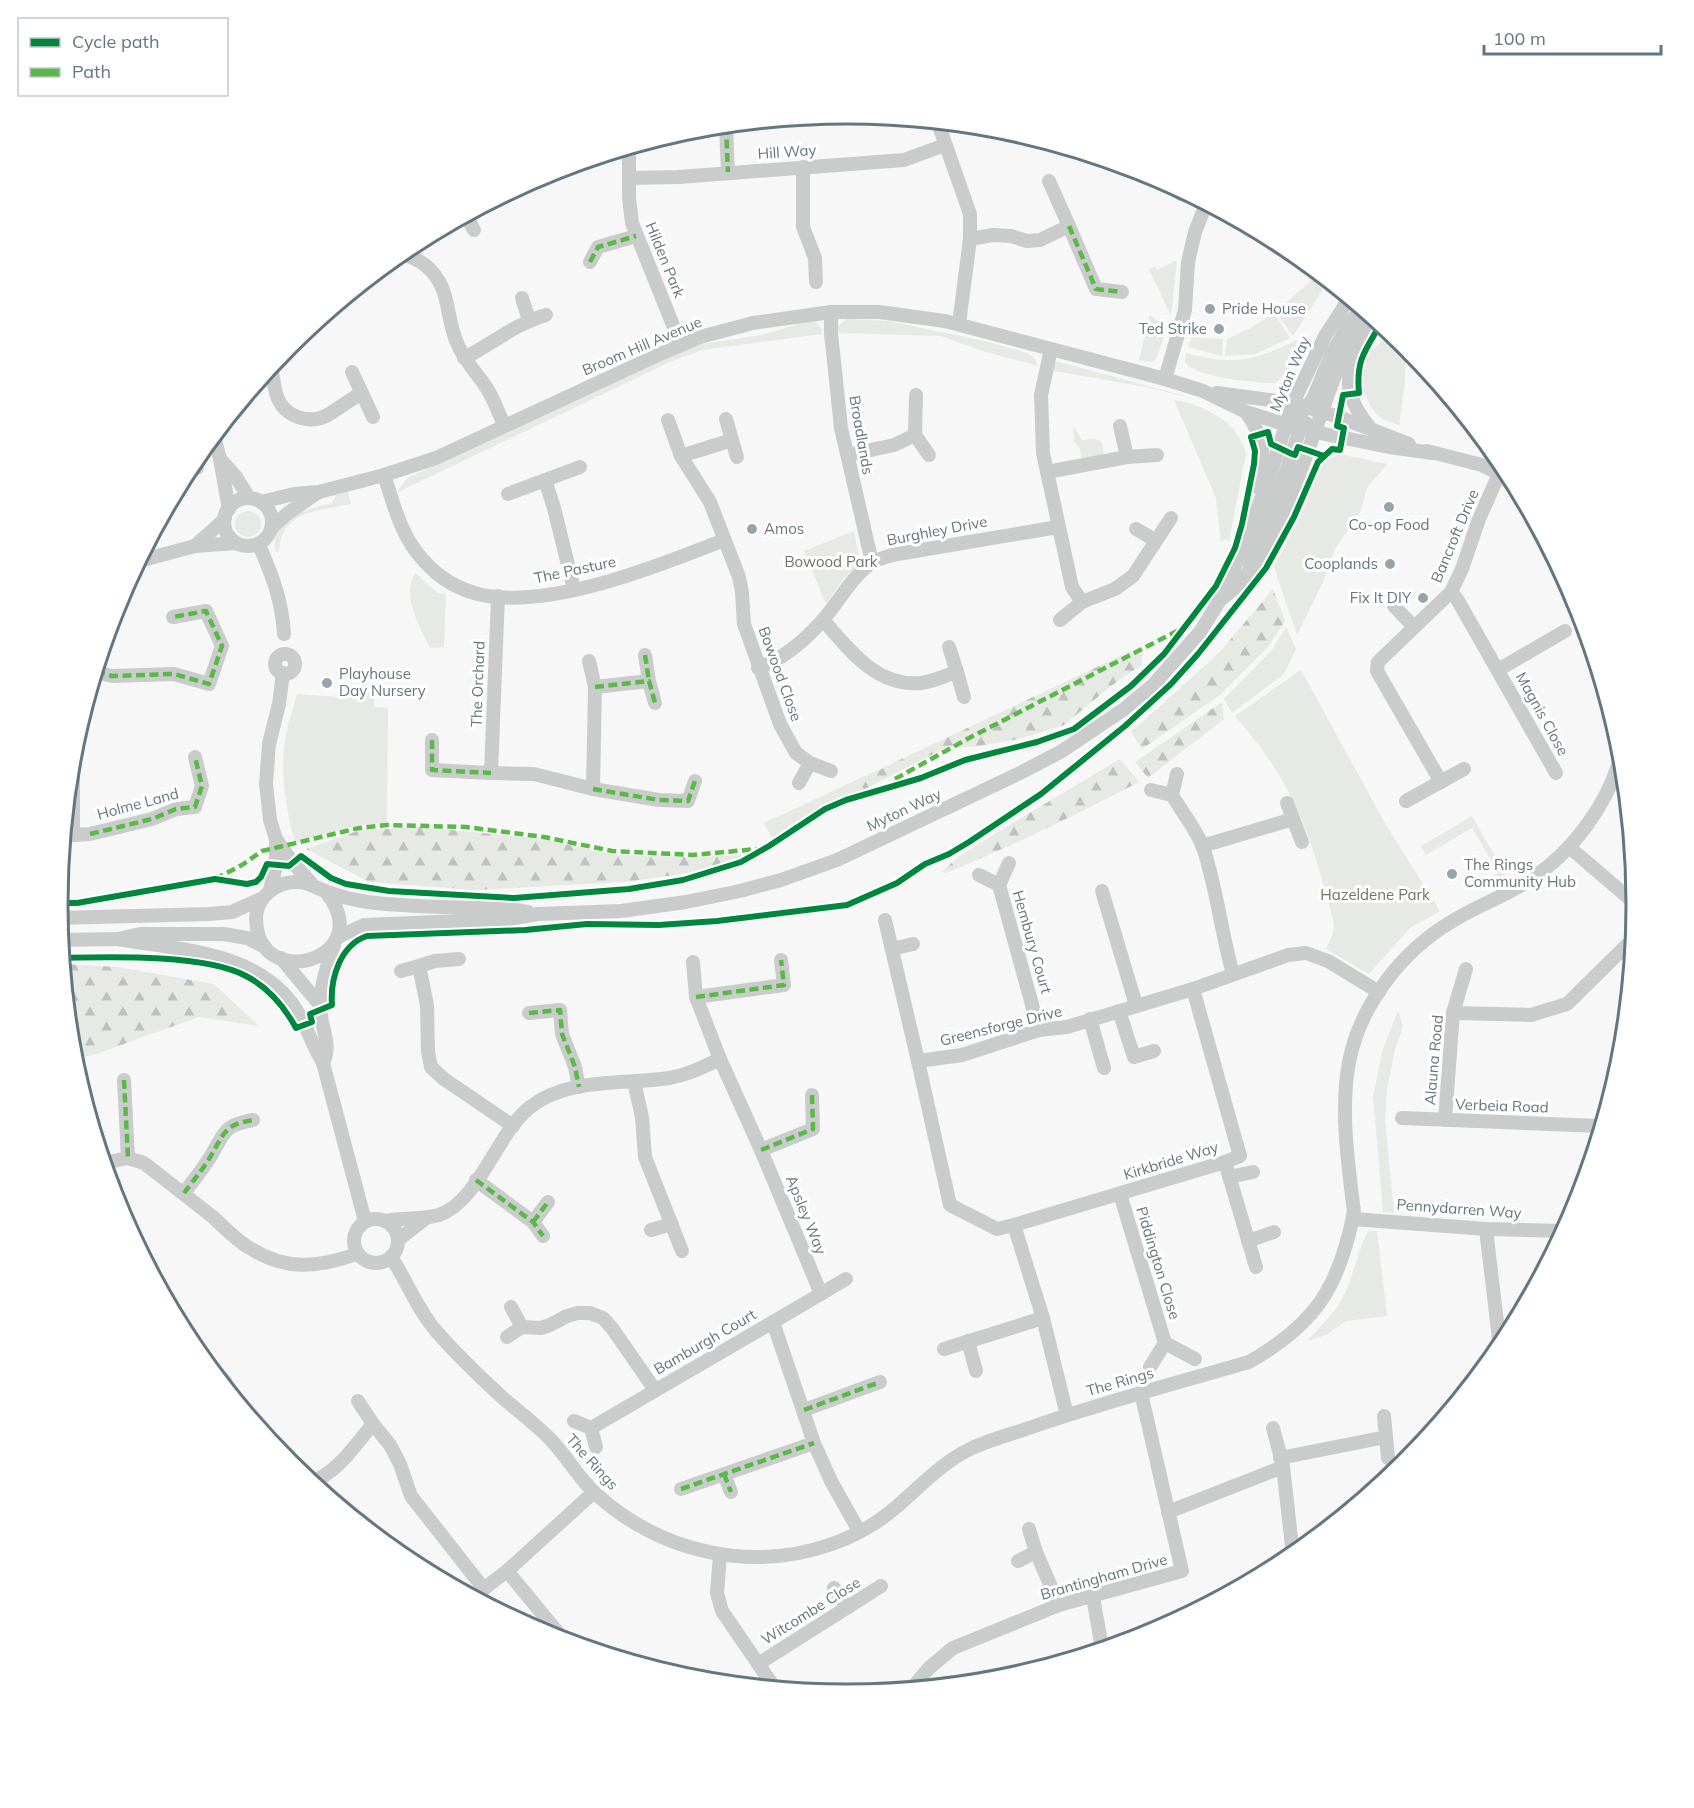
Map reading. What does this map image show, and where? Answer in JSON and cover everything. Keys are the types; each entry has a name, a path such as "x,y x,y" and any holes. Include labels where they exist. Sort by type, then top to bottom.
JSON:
{"street":[{"path":"940,130 970,214 970,240 959,324"},
{"path":"727,134 729,172"},
{"name":"Hill Way","path":"629,178 904,160 945,145"},
{"name":"Hilden Park","path":"628,156 630,212 636,236 681,345"},
{"path":"803,167 803,227 815,258 816,282"},
{"path":"1049,181 1096,289 1122,292"},
{"path":"1165,379 1185,309 1188,262 1195,232 1203,211"},
{"path":"470,222 474,230"},
{"path":"970,240 993,235 1011,236 1027,241 1040,240 1069,226"},
{"path":"590,262 598,247 636,236"},
{"path":"413,257 434,273 440,282 448,303 453,332 464,358 485,385 504,426"},
{"path":"522,298 529,320"},
{"name":"Myton Way","path":"1220,600 1234,590 1249,574 1287,504 1309,448 1304,419 1325,336 1345,305"},
{"name":"Broom Hill Avenue","path":"255,500 319,492 384,475 435,458 681,345 753,323 831,312 879,312 959,324 1165,379 1203,391 1246,412 1304,419"},
{"name":"Broadlands","path":"831,312 831,333 841,428 872,562"},
{"path":"464,358 488,346 506,332 529,320 546,315"},
{"path":"1232,574 1255,544 1332,353 1357,315"},
{"name":"Myton Way","path":"336,941 364,925 509,920 538,914 621,911 686,903 781,880 837,860 1062,752 1154,684 1200,632 1220,600 1249,530 1304,419 1364,321"},
{"path":"1369,326 1356,351 1348,381 1353,405 1371,430"},
{"path":"1051,349 1041,395 1043,453 1072,586 1082,602"},
{"path":"352,372 373,417"},
{"path":"273,377 278,400 285,410 305,420 316,420 327,415 362,393"},
{"name":"Broom Hill Avenue","path":"1203,391 1267,400 1304,419"},
{"path":"916,395 915,435 929,454"},
{"path":"1246,412 1259,434 1263,457 1263,465 1250,508 1249,530"},
{"path":"726,418 737,457"},
{"path":"1304,419 1371,430 1433,453"},
{"path":"1304,419 1341,437 1433,453 1482,465 1495,472"},
{"name":"Bowood Close","path":"668,420 681,456 710,502 739,578 744,624 758,668 788,742 796,753 810,763 831,771"},
{"path":"1120,426 1127,457"},
{"path":"848,455 894,445 915,435"},
{"path":"681,456 732,440"},
{"path":"217,446 227,514 225,528 228,536 236,543"},
{"path":"1047,472 1127,457 1157,455"},
{"path":"148,559 195,546 236,543 250,547 266,540 272,528 273,519 268,508 255,500 220,459"},
{"path":"507,494 580,467"},
{"name":"The Pasture","path":"384,475 399,521 409,541 423,560 437,574 475,593 498,596 538,596 574,589 627,575 724,540"},
{"path":"545,480 574,589"},
{"name":"Bancroft Drive","path":"1441,782 1377,671 1378,662 1451,592 1503,484"},
{"name":"Broom Hill Avenue","path":"272,528 288,513 319,492"},
{"path":"195,546 237,501 255,500"},
{"path":"1060,620 1082,602 1115,589 1133,576 1171,518"},
{"name":"Burghley Drive","path":"758,668 788,653 823,620 843,592 872,562 892,555 1058,527"},
{"path":"1136,529 1155,540"},
{"path":"259,544 275,580 283,611 284,634"},
{"name":"Magnis Close","path":"1451,592 1458,599 1556,773"},
{"name":"The Orchard","path":"491,773 498,596"},
{"path":"1394,606 1414,627"},
{"path":"103,674 111,676 174,674 209,684 222,646 206,611 173,617"},
{"path":"823,620 866,667 894,682 922,683 957,672"},
{"name":"Magnis Close","path":"1498,670 1545,634 1565,631"},
{"path":"949,646 964,697"},
{"path":"645,655 655,703"},
{"path":"589,661 595,687 593,789"},
{"path":"265,947 256,925 258,908 267,894 276,866 276,839 270,820 266,784 269,744 279,704 283,674"},
{"path":"595,687 649,681"},
{"path":"432,740 432,770 534,774 593,789 659,800 688,801 695,781"},
{"name":"Holme Land","path":"71,835 90,834 152,819 176,808 195,807 202,786 195,757"},
{"path":"799,783 810,763"},
{"path":"1406,801 1464,769"},
{"path":"1177,774 1172,795 1202,846 1223,923 1224,944 1233,974"},
{"name":"The Rings","path":"391,1257 435,1330 500,1395 550,1439 594,1492 614,1510 641,1527 687,1546 720,1555 769,1557 806,1552 835,1544 893,1510 946,1463 972,1448 1067,1415 1249,1362 1271,1349 1301,1326 1317,1308 1334,1280 1343,1259 1353,1219 1345,1121 1349,1060 1359,1029 1379,993 1399,965 1420,944 1452,921 1494,901 1530,880 1569,847 1593,816 1615,774"},
{"path":"1151,790 1172,795"},
{"path":"1287,803 1302,842"},
{"path":"1202,846 1293,819"},
{"path":"276,839 312,884 326,892 339,912 340,924 336,941 323,977 320,1005 328,1053 322,1063"},
{"path":"1569,847 1626,895"},
{"path":"999,885 1009,863"},
{"name":"Hembury Court","path":"979,875 999,885 1039,1030"},
{"path":"68,918 232,912 283,884 297,882 312,884"},
{"path":"1102,891 1136,1005"},
{"name":"Myton Way","path":"326,892 366,902 510,909 538,914"},
{"path":"885,920 950,1205 997,1229 1014,1225 1043,1318 1067,1415"},
{"path":"118,939 140,934 224,934 247,938 281,958 320,1005"},
{"path":"69,940 118,939 227,958 265,977 279,989 292,1003 305,1024 311,1044 322,1063 365,1221"},
{"path":"281,958 298,962 314,958 336,941"},
{"path":"892,949 913,944"},
{"path":"1453,1013 1531,1015 1567,1004 1625,947"},
{"name":"Greensforge Drive","path":"918,1061 962,1054 1039,1030 1067,1027 1192,989 1288,955 1305,953 1328,961 1379,993"},
{"path":"401,971 435,961 459,959"},
{"path":"696,997 784,985 781,960"},
{"name":"Apsley Way","path":"693,962 696,997 720,1059 821,1294"},
{"path":"419,966 427,1005 428,1052 432,1067 444,1079 513,1126"},
{"name":"Alauna Road","path":"1445,1120 1453,1013 1466,969"},
{"name":"Kirkbride Way","path":"1014,1225 1240,1156 1192,989"},
{"path":"529,1013 560,1010 562,1034 575,1067 579,1087"},
{"path":"1119,1011 1134,1057 1154,1051"},
{"path":"1090,1019 1104,1068"},
{"path":"385,1221 396,1232 398,1240 396,1249 391,1257 380,1263 370,1263 357,1254 353,1242 356,1231 365,1221 426,1218 456,1206 528,1108 556,1092 579,1087 670,1078 690,1073 720,1059"},
{"path":"124,1080 128,1158"},
{"path":"634,1082 642,1117 645,1156 682,1251"},
{"path":"761,1150 813,1129 812,1095"},
{"name":"Verbeia Road","path":"1402,1118 1594,1126"},
{"path":"184,1193 212,1155 219,1138 236,1123 253,1120"},
{"path":"111,1161 128,1158 144,1163 184,1193 247,1247 271,1259 288,1264 311,1266 357,1254"},
{"path":"1225,1162 1256,1267"},
{"path":"1229,1177 1253,1172"},
{"path":"476,1180 533,1222 543,1236"},
{"name":"Piddington Close","path":"1120,1194 1165,1343 1196,1359"},
{"path":"533,1222 548,1202"},
{"path":"398,1240 426,1218"},
{"name":"Pennydarren Way","path":"1353,1219 1486,1229 1554,1231"},
{"path":"651,1230 672,1224"},
{"path":"1486,1229 1498,1332"},
{"path":"1248,1241 1274,1232"},
{"path":"846,1279 773,1322 814,1443 831,1481 859,1531"},
{"path":"511,1307 522,1327"},
{"name":"Bamburgh Court","path":"507,1337 522,1327 542,1328 578,1313 603,1318 655,1390"},
{"path":"944,1349 1043,1318"},
{"name":"Bamburgh Court","path":"591,1428 773,1322"},
{"path":"968,1341 976,1371"},
{"path":"1150,1367 1165,1343"},
{"path":"804,1410 880,1382"},
{"name":"Brantingham Drive","path":"920,1680 929,1668 953,1648 1059,1605 1182,1571 1141,1393"},
{"path":"358,1401 390,1445 400,1464 411,1496 478,1590"},
{"path":"1384,1416 1388,1458"},
{"path":"574,1421 591,1428 596,1447"},
{"path":"321,1479 345,1459 373,1424"},
{"path":"1273,1428 1282,1462 1292,1544"},
{"path":"1168,1512 1282,1462 1386,1437"},
{"path":"681,1489 814,1443"},
{"path":"724,1474 730,1492"},
{"path":"480,1591 507,1571 594,1492"},
{"path":"1029,1529 1036,1552 1059,1605"},
{"path":"1018,1561 1036,1552"},
{"path":"720,1555 717,1593 722,1611 769,1679"},
{"path":"507,1571 552,1625"},
{"name":"Witcombe Close","path":"758,1664 881,1586"},
{"path":"834,1588 847,1608"},
{"path":"1093,1597 1101,1641"}],"green space":[{"path":"1177,260 1171,316 1149,269 1155,267 1157,270"},
{"path":"1313,279 1324,287 1293,336 1276,312"},
{"path":"1274,313 1290,338 1255,354 1225,356 1227,339 1249,329"},
{"path":"1150,315 1167,328 1156,359 1152,362 1139,360"},
{"path":"847,319 889,321 989,342 1027,353 1034,358 1038,366 979,350 941,336 837,333 838,326"},
{"path":"815,321 821,328 822,334 703,350 670,362 398,492 401,486 414,475 660,360 702,344 761,335"},
{"path":"1192,337 1223,339 1222,356 1188,347"},
{"path":"1382,338 1406,361 1399,425 1382,419 1371,408 1362,387 1363,369 1370,352 1380,343"},
{"path":"1297,340 1291,367 1276,383 1242,381 1214,376 1185,362 1186,353 1217,359 1243,359 1268,353"},
{"path":"1059,362 1203,401 1146,387 1049,370 1054,363"},
{"path":"1174,400 1197,406 1228,423 1242,442 1246,453 1229,541 1224,539 1221,544 1216,498"},
{"path":"1073,426 1082,440 1094,439 1102,442 1104,455 1082,459 1079,446 1074,442"},
{"path":"1339,454 1387,464 1367,488 1360,513 1335,549 1323,582 1297,635 1274,567 1302,513 1324,462"},
{"path":"348,492 351,504 315,511 294,520 287,527 279,551 276,552 275,540 284,523 302,512 332,503 336,495"},
{"path":"248,511 257,515 261,524 257,533 248,537 239,533 235,524 239,515"},
{"name":"Bowood Park","path":"854,531 860,563 844,578 826,604 804,551"},
{"path":"415,573 438,593 446,594 444,647 430,648 417,621 410,592"},
{"path":"1273,589 1285,621 1268,647 1220,695 1142,749 1131,732 1217,655"},
{"path":"1286,627 1296,649 1284,674 1232,713 1224,699 1272,650"},
{"path":"1129,652 1142,655 1142,665 1111,686 1064,725 1019,739 973,747 947,747 865,789 860,786 861,780 897,761"},
{"name":"Hazeldene Park","path":"1301,670 1386,825 1440,911 1410,928 1369,974 1326,949 1334,924 1306,830 1281,777 1235,716"},
{"path":"366,684 374,687 374,707 388,708 387,823 358,825 295,843 286,803 283,762 286,735 297,694 338,697"},
{"path":"1222,702 1224,719 1148,778 1135,762"},
{"path":"1120,759 1139,782 1019,841 946,873 941,872 956,859 999,831"},
{"path":"897,761 861,780 860,786 865,789 866,794 829,808 775,843 764,823"},
{"path":"1472,816 1505,874 1492,881 1490,878 1499,873 1472,828 1426,855 1421,846"},
{"path":"420,827 543,839 615,855 693,857 746,855 702,871 625,882 475,890 369,882 306,849 360,830"},
{"path":"70,964 117,967 214,984 259,1026 199,1017 82,1058"},
{"path":"1398,1011 1403,1027 1395,1049 1387,1089 1385,1119 1394,1213 1383,1212 1373,1096 1383,1049"},
{"path":"1368,1231 1377,1231 1387,1316 1346,1321 1326,1335 1307,1341 1342,1300"}],"marked path":[{"path":"726,134 728,172"},
{"path":"1069,226 1096,289 1122,292"},
{"path":"590,262 598,247 636,236"},
{"path":"103,674 112,676 174,674 209,684 222,646 206,611 173,617"},
{"path":"895,779 971,737 1179,630"},
{"path":"645,655 649,681"},
{"path":"595,687 649,681 655,703"},
{"path":"432,740 432,770 491,773"},
{"path":"90,834 152,819 176,809 195,807 202,786 195,757"},
{"path":"593,789 659,800 688,801 695,781"},
{"path":"215,879 262,851 359,828 387,825 466,827 544,837 612,851 693,855 757,849"},
{"path":"696,997 784,985 781,960"},
{"path":"529,1013 560,1010 562,1034 575,1067 579,1087"},
{"path":"124,1080 128,1158"},
{"path":"761,1150 813,1129 812,1095"},
{"path":"184,1193 206,1164 227,1130 237,1124 253,1120"},
{"path":"476,1180 533,1222 543,1236"},
{"path":"533,1222 548,1202"},
{"path":"804,1410 880,1382"},
{"path":"681,1489 814,1443"},
{"path":"724,1474 731,1492"}],"cycle path":[{"path":"69,958 156,958 182,960 228,969 246,976 269,992 281,1005 296,1028 312,1022 310,1014 332,1005 333,985 339,964 350,947 367,936 525,930 587,924 659,925 717,921 847,905 897,883 925,864 969,842 1041,794 1125,726 1171,684 1198,654 1266,568 1294,517 1318,462 1332,449 1340,450 1344,428 1337,426 1343,395 1359,393 1358,382 1362,357 1376,332"},
{"path":"68,903 215,879 247,884 256,882 267,864 289,866 301,856 331,878 346,884 389,891 514,898 629,889 683,880 741,862 825,809 846,800 921,778 965,760 1037,742 1074,729 1131,686 1164,654 1216,586 1235,548 1242,524 1254,464 1255,451 1251,437 1268,432 1271,444 1292,454 1295,455 1298,447 1324,456"}],"place":[{"name":"Pride House","path":"1210,309"},
{"name":"Ted Strike","path":"1219,329"},
{"name":"Co-op Food","path":"1389,507"},
{"name":"Amos","path":"752,529"},
{"name":"Cooplands","path":"1390,564"},
{"name":"Fix It DIY","path":"1423,598"},
{"name":"Playhouse Day Nursery","path":"327,683"},
{"name":"The Rings Community Hub","path":"1452,874"}]}
